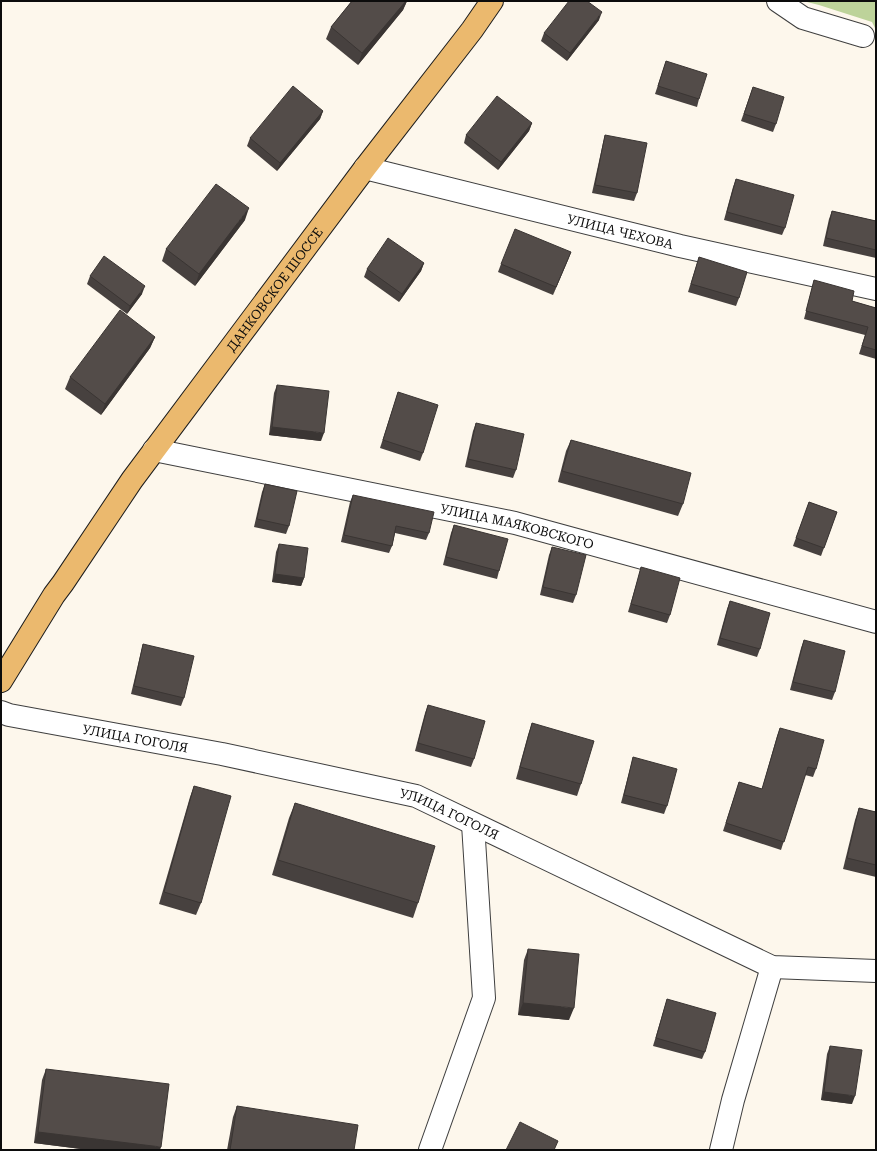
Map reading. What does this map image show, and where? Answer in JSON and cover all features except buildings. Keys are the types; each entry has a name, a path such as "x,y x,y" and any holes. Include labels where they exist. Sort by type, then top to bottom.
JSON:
{"main road":[{"name":"ДАНКОВСКОЕ ШОССЕ","path":"1,681 54,596 132,480 365,168 472,30 492,1"}],"street":[{"path":"778,1 803,18 863,36"},
{"name":"УЛИЦА ЧЕХОВА","path":"365,168 680,246 876,289"},
{"name":"УЛИЦА МАЯКОВСКОГО","path":"154,450 515,523 876,622"},
{"name":"УЛИЦА ГОГОЛЯ","path":"1,712 222,754 416,796 772,967 876,971"},
{"path":"430,1150 484,998 473,824"},
{"path":"721,1150 733,1100 772,967"}],"green space":[{"path":"803,1 876,1 876,30 872,22"}]}
